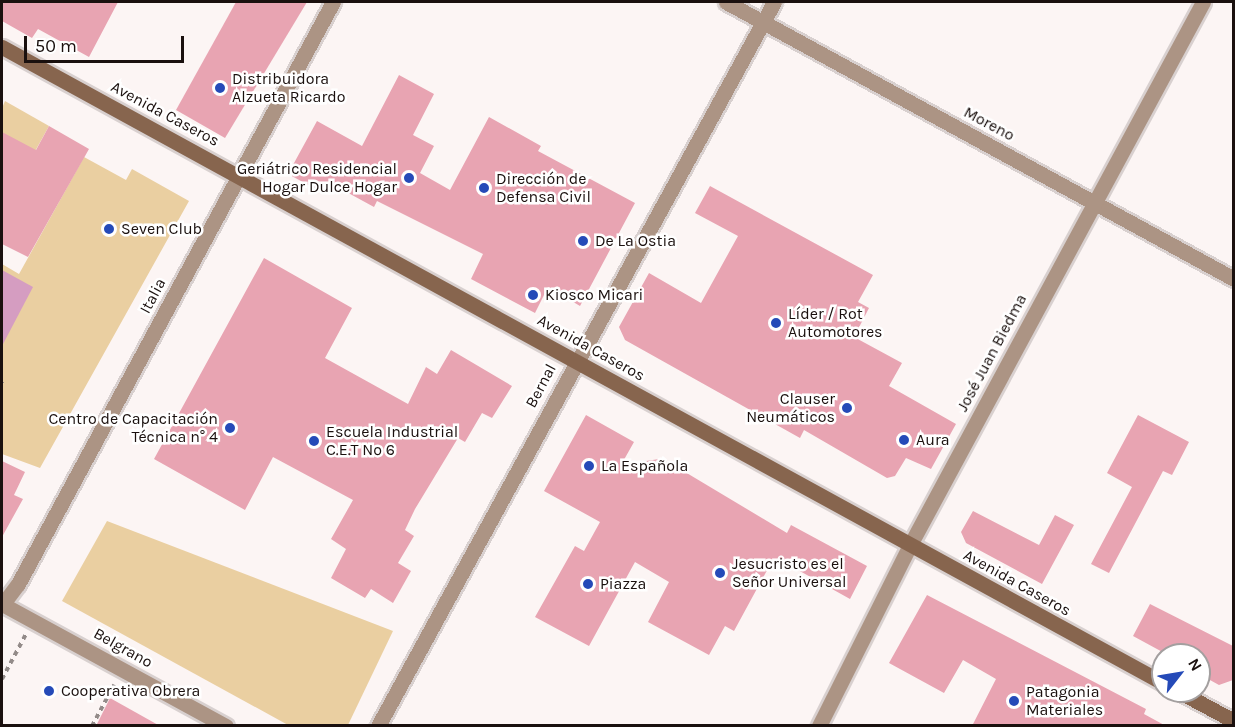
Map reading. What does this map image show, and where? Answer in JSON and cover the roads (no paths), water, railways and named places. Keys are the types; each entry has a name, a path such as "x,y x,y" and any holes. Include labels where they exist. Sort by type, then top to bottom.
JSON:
{"main road":[{"name":"Avenida Caseros","path":"2,46 1151,676"},
{"path":"1200,703 1233,721"}],"street":[{"name":"Italia","path":"2,604 18,584 333,2"},
{"name":"Moreno","path":"726,2 1094,201 1233,279"},
{"name":"Bernal","path":"378,726 576,360 774,2"},
{"name":"José Juan Biedma","path":"819,726 910,545 1203,2"},
{"name":"Belgrano","path":"2,604 226,726"}],"place":[{"name":"Distribuidora Alzueta Ricardo","path":"220,88"},
{"name":"Geriátrico Residencial Hogar Dulce Hogar","path":"409,178"},
{"name":"Dirección de Defensa Civil","path":"484,188"},
{"name":"Seven Club","path":"109,229"},
{"name":"De La Ostia","path":"583,241"},
{"name":"Kiosco Micari","path":"533,295"},
{"name":"Líder / Rot Automotores","path":"776,323"},
{"name":"Clauser Neumáticos","path":"847,408"},
{"name":"Centro de Capacitación Técnica n° 4","path":"230,428"},
{"name":"Aura","path":"904,440"},
{"name":"Escuela Industrial C.E.T Nº 6","path":"314,441"},
{"name":"La Española","path":"589,466"},
{"name":"Jesucristo es el Señor Universal","path":"720,573"},
{"name":"Piazza","path":"588,584"},
{"name":"Cooperativa Obrera","path":"49,691"},
{"name":"Patagonia Materiales","path":"1014,701"}]}
